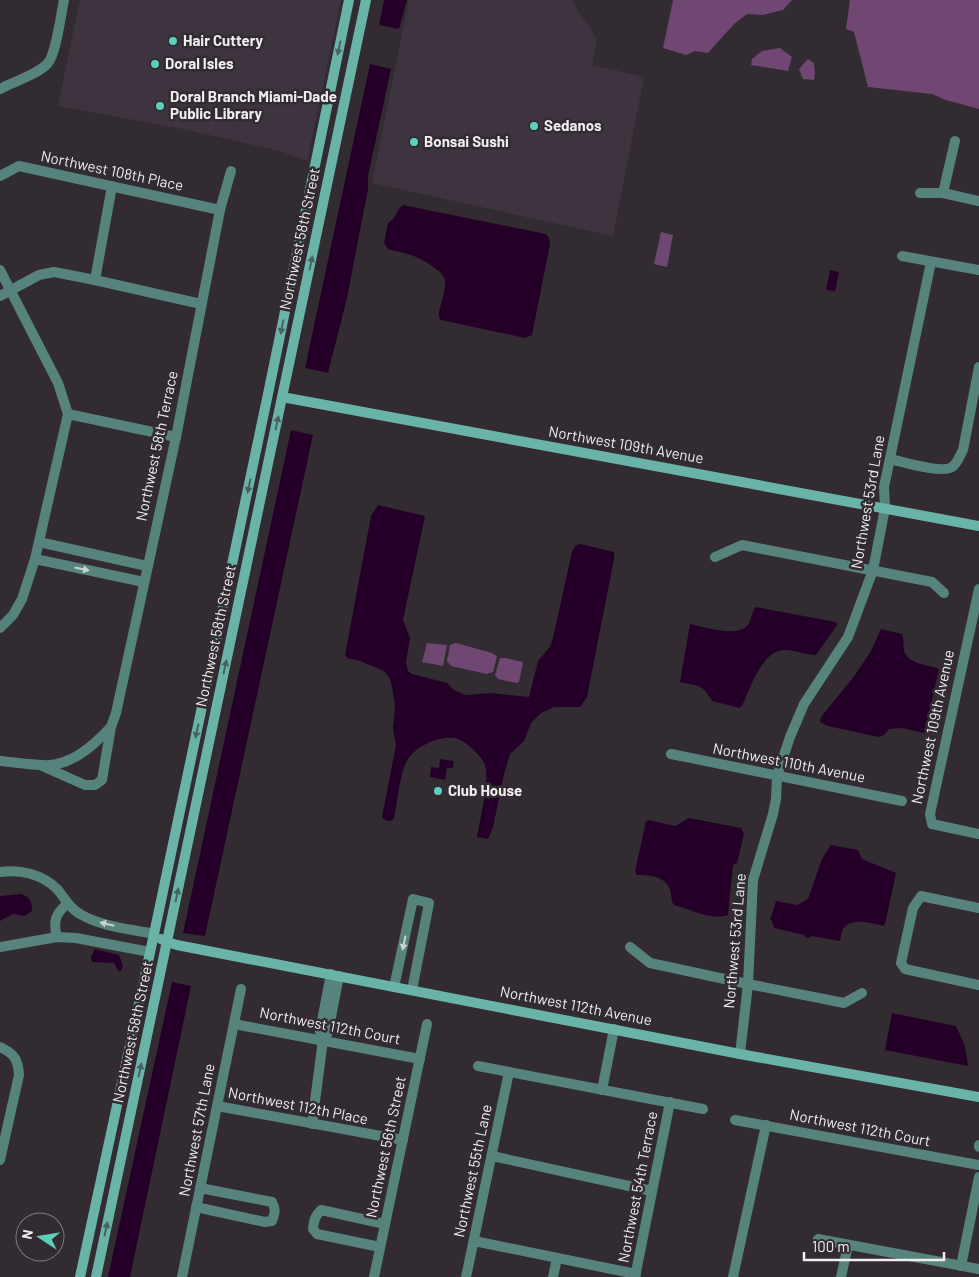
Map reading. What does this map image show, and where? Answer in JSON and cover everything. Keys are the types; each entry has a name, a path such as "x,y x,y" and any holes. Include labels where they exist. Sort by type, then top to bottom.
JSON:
{"street":[{"path":"0,89 48,63 52,55 64,0"},
{"name":"Northwest 58th Street","path":"80,1277 268,394 349,0"},
{"name":"Northwest 58th Street","path":"96,1277 366,0"},
{"path":"943,194 955,141"},
{"name":"Northwest 108th Place","path":"0,176 18,166 220,210"},
{"name":"Northwest 58th Terrace","path":"40,765 85,785 95,785 102,780 111,727 116,713 176,438 220,210 231,171"},
{"path":"95,280 112,186"},
{"path":"920,194 943,194 979,201"},
{"path":"902,256 979,270"},
{"name":"Northwest 53rd Lane","path":"740,1054 748,984 753,880 773,814 778,776 790,737 804,704 848,637 872,570 885,508 884,487 931,262"},
{"path":"0,270 58,383 68,414 35,559 22,599 13,615 0,628"},
{"path":"0,296 39,275 54,272 201,304"},
{"path":"890,459 939,469 952,467 958,460 962,450 979,367"},
{"name":"Northwest 109th Avenue","path":"268,394 979,526"},
{"path":"68,414 176,438"},
{"path":"39,542 147,566"},
{"path":"715,557 742,545 932,582 944,594"},
{"path":"35,559 144,582"},
{"name":"Northwest 109th Avenue","path":"979,588 930,814 932,824 979,834"},
{"path":"0,761 40,765 59,763 78,756 98,741 111,727"},
{"name":"Northwest 110th Avenue","path":"671,754 902,801"},
{"name":"Northwest 112th Avenue","path":"0,872 21,871 39,876 56,889 67,904 78,913 94,921 154,934 167,942 740,1054 979,1097"},
{"path":"979,908 921,896 913,908 901,963 905,969 979,984"},
{"path":"394,987 413,899 429,903 412,990"},
{"path":"57,936 54,927 55,918 58,911 67,904"},
{"path":"0,947 57,936 150,952 167,942"},
{"path":"630,947 650,963 748,984 844,1003 862,993"},
{"path":"312,1124 323,1040 320,1031 328,1010 335,975"},
{"name":"Northwest 57th Lane","path":"182,1277 241,989"},
{"name":"Northwest 112th Court","path":"234,1024 420,1059"},
{"name":"Northwest 56th Street","path":"374,1277 427,1024"},
{"path":"602,1090 614,1029"},
{"path":"0,1047 8,1051 18,1062 19,1076 0,1160"},
{"path":"478,1066 703,1109"},
{"name":"Northwest 55th Lane","path":"466,1277 509,1072"},
{"name":"Northwest 54th Terrace","path":"635,1275 670,1102"},
{"name":"Northwest 112th Place","path":"217,1106 403,1140"},
{"name":"Northwest 112th Court","path":"735,1120 979,1165"},
{"path":"733,1277 766,1125"},
{"path":"492,1156 652,1190"},
{"path":"961,1266 979,1177"},
{"path":"196,1207 265,1222 272,1221 275,1214 272,1202 200,1188"},
{"path":"380,1247 317,1234 313,1229 314,1220 321,1210 385,1224"},
{"path":"818,1239 979,1269"},
{"path":"474,1241 635,1275"},
{"path":"841,1277 848,1245"},
{"path":"553,1277 557,1258"}],"shaded area":[{"path":"80,0 341,0 307,161 283,152 188,130 58,106"},
{"path":"384,0 407,0 399,29 379,25"},
{"path":"409,0 571,0 597,39 592,65 644,77 613,236 372,183"},
{"path":"673,0 792,0 783,10 763,15 747,14 734,24 708,53 695,51 686,55 663,48"},
{"path":"850,0 979,0 979,109 932,94 868,87 854,32 846,29"},
{"path":"780,48 792,57 788,71 751,65 752,59 762,51"},
{"path":"808,59 814,63 814,80 803,79 799,69"},
{"path":"370,64 391,69 368,176 368,189 347,298 328,373 305,368"},
{"path":"403,205 546,234 550,244 532,335 525,338 441,320 439,312 445,288 444,276 415,257 388,249 384,243 388,223"},
{"path":"661,232 673,235 667,267 654,264"},
{"path":"830,270 839,272 835,291 826,290"},
{"path":"291,430 313,435 205,936 183,933"},
{"path":"378,505 425,516 403,620 410,638 406,662 408,671 412,674 447,683 454,690 465,695 491,693 529,697 538,661 550,647 553,638 572,552 576,545 581,544 614,552 587,697 580,707 554,707 541,713 531,723 524,741 510,754 493,827 488,839 477,837 485,790 485,765 472,748 463,741 454,738 435,740 422,746 412,754 405,764 403,771 394,819 390,821 382,817 396,745 393,729 395,706 393,692 390,679 384,671 347,658 345,655 371,516"},
{"path":"756,607 836,622 837,625 816,655 785,650 777,651 770,656 758,671 740,708 712,701 703,689 696,685 680,682 690,624 736,631 748,625"},
{"path":"881,629 902,634 906,656 914,662 939,669 925,732 923,733 902,728 889,729 884,735 878,737 828,726 820,722 821,717 855,675 871,651"},
{"path":"427,643 447,645 443,666 422,662"},
{"path":"456,643 497,656 493,672 487,674 451,666 447,661 450,645"},
{"path":"500,658 523,662 519,682 498,679 495,675"},
{"path":"440,759 454,761 453,768 447,768 445,780 430,777 431,767 439,768"},
{"path":"689,818 741,828 744,834 737,863 733,865 728,915 708,916 674,905 670,888 667,884 659,878 637,875 635,871 646,821 675,826"},
{"path":"831,845 858,850 862,859 896,873 885,924 883,926 862,922 851,923 843,929 840,941 811,936 810,938 774,928 770,920 776,901 797,905 808,899 822,859"},
{"path":"21,894 30,900 32,911 24,916 13,914 0,921 0,896"},
{"path":"95,949 119,955 123,966 121,971 118,971 114,963 92,962 91,957"},
{"path":"172,982 191,986 130,1277 108,1277"},
{"path":"892,1013 956,1026 965,1046 968,1066 885,1050"}],"place":[{"name":"Hair Cuttery","path":"173,41"},
{"name":"Doral Isles","path":"155,64"},
{"name":"Doral Branch Miami-Dade Public Library","path":"160,106"},
{"name":"Sedanos","path":"534,126"},
{"name":"Bonsai Sushi","path":"414,142"},
{"name":"Club House","path":"438,791"}]}
